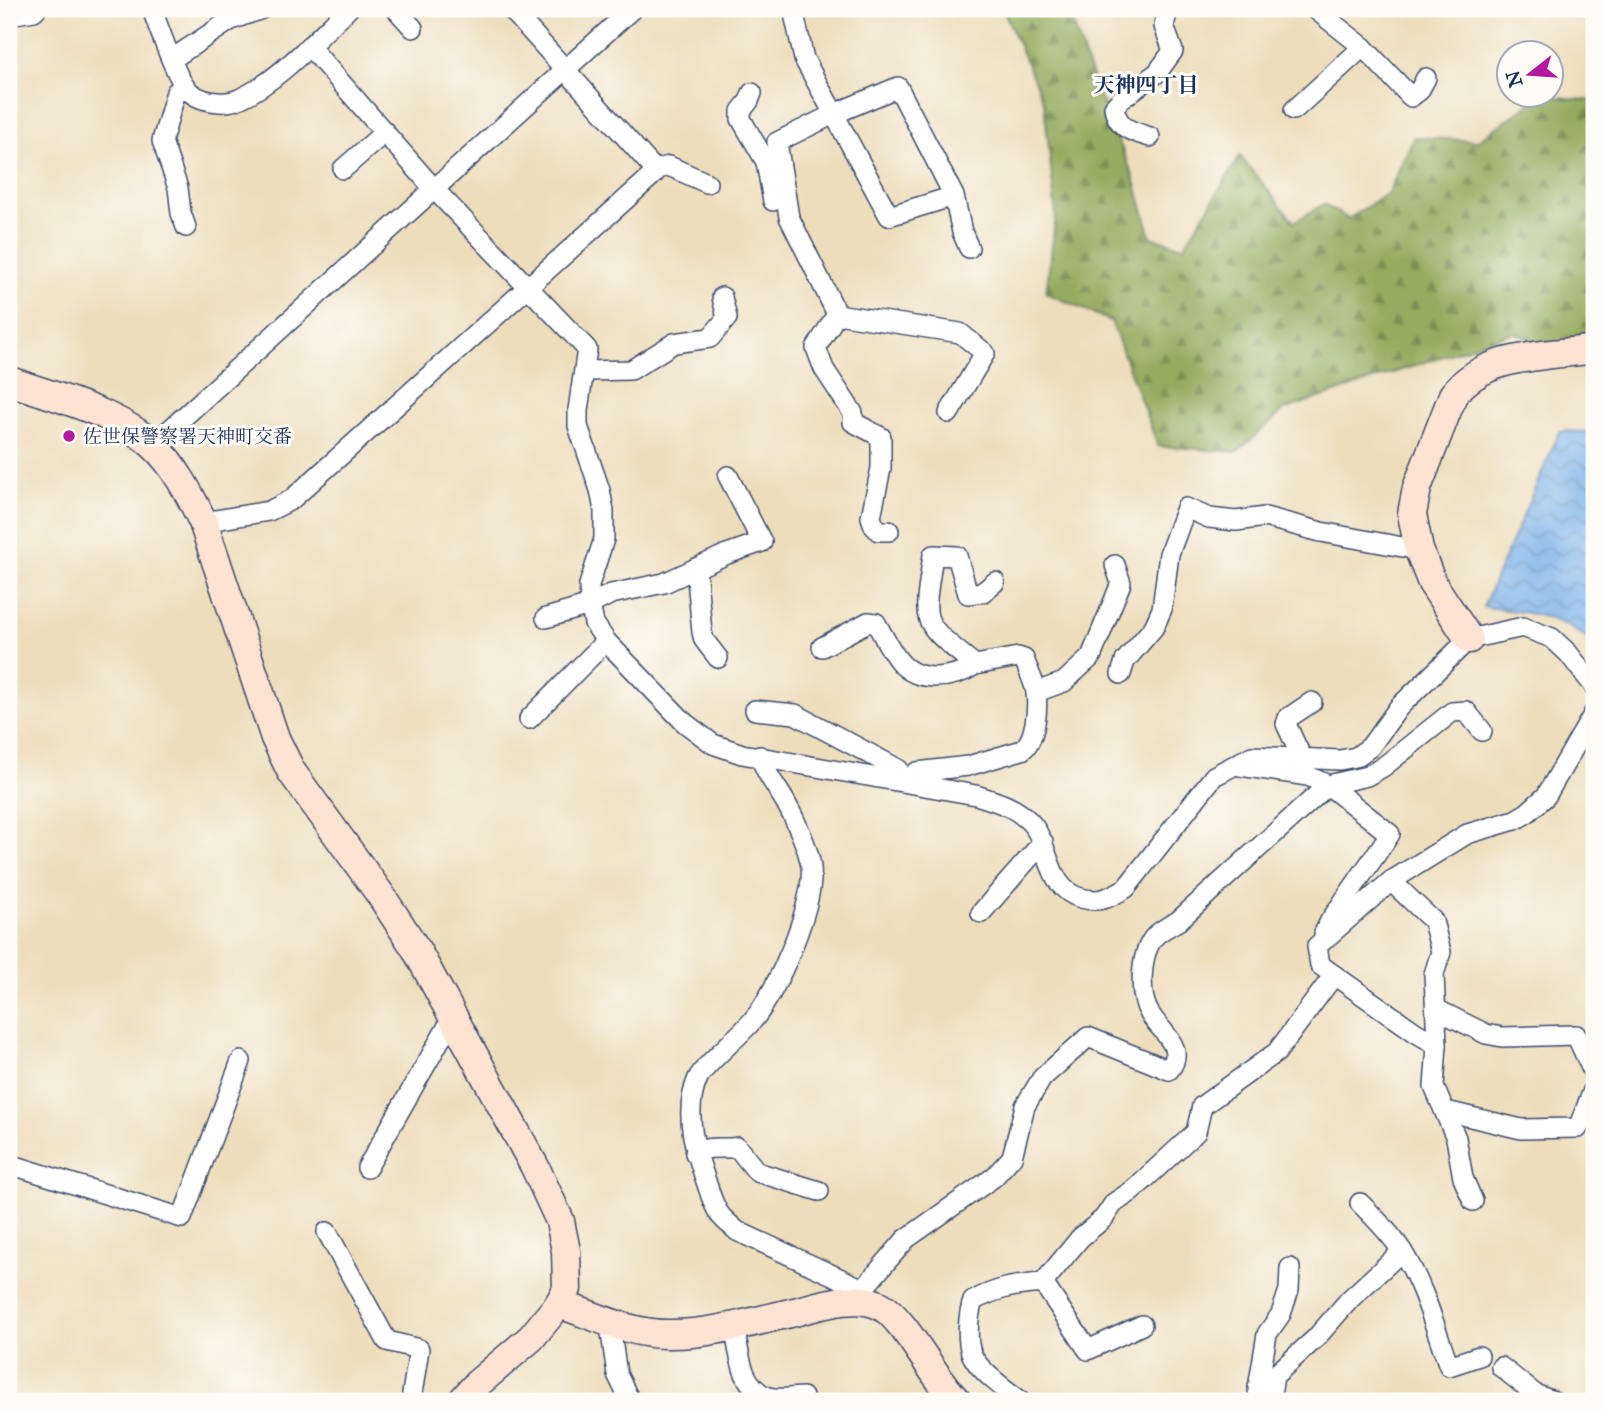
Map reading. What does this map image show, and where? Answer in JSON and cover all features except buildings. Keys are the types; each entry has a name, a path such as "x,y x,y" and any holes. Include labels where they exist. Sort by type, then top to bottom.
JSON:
{"street":[{"path":"9,15 36,9"},
{"path":"152,9 186,89 204,99 224,103 240,99 268,81 348,9"},
{"path":"172,59 231,20 262,9"},
{"path":"396,9 413,28"},
{"path":"511,9 655,170"},
{"path":"153,445 632,9"},
{"path":"793,9 804,60 889,216 954,196"},
{"path":"1150,137 1127,131 1115,117 1114,107 1157,73 1173,51 1164,26 1168,9"},
{"path":"1315,9 1363,47 1411,97 1419,91 1426,78"},
{"path":"309,46 434,188 587,349 578,426 600,490 604,511 604,539 589,585 594,623 606,641 685,723 713,744 742,754 976,795 1005,804 1029,821 1043,842 1056,881 1070,895 1095,902 1107,900 1126,888 1214,776 1252,756 1340,760 1356,757 1370,747 1399,707 1469,639 1523,627 1552,638 1568,653 1594,687"},
{"path":"1294,110 1363,47"},
{"path":"837,314 789,217 776,142 898,87 954,196 962,232 969,248"},
{"path":"186,89 176,93 162,141 178,188 186,227"},
{"path":"752,93 741,111 741,119 766,162 778,224 797,261 813,265"},
{"path":"343,169 385,132"},
{"path":"203,522 269,511 291,500 654,174 655,170 669,166 707,183"},
{"path":"585,371 631,370 674,343 710,338 727,318 722,297"},
{"path":"837,314 960,333 985,353 948,413"},
{"path":"837,314 816,348 824,369 853,413 853,422 881,437 881,468 871,517 879,531 889,531"},
{"path":"1469,639 1433,583 1419,550 1412,514 1417,488 1448,407 1461,385 1487,368 1511,359 1594,349"},
{"path":"9,381 74,402 128,428 153,445 189,492 203,522 257,687 283,754 292,771 416,949 535,1167 560,1221 566,1251 567,1289 559,1304 531,1338 477,1384 462,1401"},
{"path":"546,618 590,606 611,594 654,586 762,542 728,475"},
{"path":"1121,674 1125,661 1154,627 1162,609 1169,554 1186,508 1209,518 1236,521 1265,517 1321,533 1419,550"},
{"path":"975,664 936,634 928,621 925,607 933,555 957,556 968,594 984,592 995,582"},
{"path":"1036,692 1063,682 1091,657 1121,583 1115,565"},
{"path":"696,568 702,632 704,640 718,658"},
{"path":"822,647 868,622 876,623 900,662 914,672 936,678 968,670 975,664 1018,657 1024,660 1036,692 1034,730 1030,744 1022,750 968,766 917,772 903,782"},
{"path":"529,719 606,641"},
{"path":"1302,758 1286,724 1288,718 1312,702"},
{"path":"755,710 795,714 898,769 903,782"},
{"path":"559,1304 645,1332 667,1334 704,1332 864,1294 905,1239 994,1177 1012,1157 1025,1106 1042,1078 1088,1037 1169,1070 1174,1065 1176,1052 1172,1042 1149,1012 1142,986 1142,967 1154,937 1178,920 1328,785 1367,776 1383,767 1452,712 1466,711 1482,731"},
{"path":"1317,946 1391,881 1466,834 1515,820 1527,813 1546,796 1594,713"},
{"path":"760,756 766,775 786,802 802,838 811,867 810,890 794,942 771,995 753,1020 698,1077 692,1103 695,1153 720,1216 737,1231 883,1306 901,1325 930,1368 957,1401"},
{"path":"1232,765 1308,776 1328,785 1390,834 1330,921 1317,946 1320,965 1437,1045"},
{"path":"981,913 1043,842"},
{"path":"1391,881 1433,921 1441,952 1434,974 1437,1045 1434,1087 1456,1138 1463,1178 1473,1201"},
{"path":"1021,1401 980,1367 971,1354 968,1316 973,1301 991,1291 1014,1285 1043,1283 1080,1238 1104,1218 1114,1203 1132,1191 1196,1132 1202,1106 1277,1052 1335,975"},
{"path":"1436,1009 1469,1027 1494,1036 1576,1035 1594,1074"},
{"path":"367,1168 453,1017"},
{"path":"9,1166 182,1218 241,1061"},
{"path":"1446,1111 1521,1129 1578,1128 1594,1088"},
{"path":"695,1153 705,1147 737,1147 757,1172 819,1191"},
{"path":"1360,1203 1402,1251 1418,1279 1450,1366 1479,1356"},
{"path":"327,1232 387,1341 419,1349 412,1394 414,1401"},
{"path":"1270,1401 1275,1376 1316,1338 1350,1299 1402,1251"},
{"path":"1259,1401 1258,1388 1267,1334 1281,1314 1289,1290 1290,1268"},
{"path":"1043,1283 1088,1350 1142,1325"},
{"path":"608,1320 617,1374 630,1401"},
{"path":"734,1325 744,1375 753,1387 769,1397 803,1397"},
{"path":"1501,1367 1535,1394 1553,1401"}],"green space":[{"path":"1003,9 1068,9 1089,69 1134,178 1151,237 1184,247 1240,156 1294,222 1324,204 1348,219 1388,193 1414,137 1477,141 1524,108 1564,108 1564,98 1594,101 1594,370 1514,332 1284,410 1237,452 1158,446 1111,321 1046,293 1056,215 1044,103"}],"water":[{"path":"1560,431 1594,432 1594,644 1555,620 1483,607"}],"place":[{"name":"佐世保警察署天神町交番","path":"69,436"}],"district":[{"name":"天神四丁目","path":"1146,85"}]}
